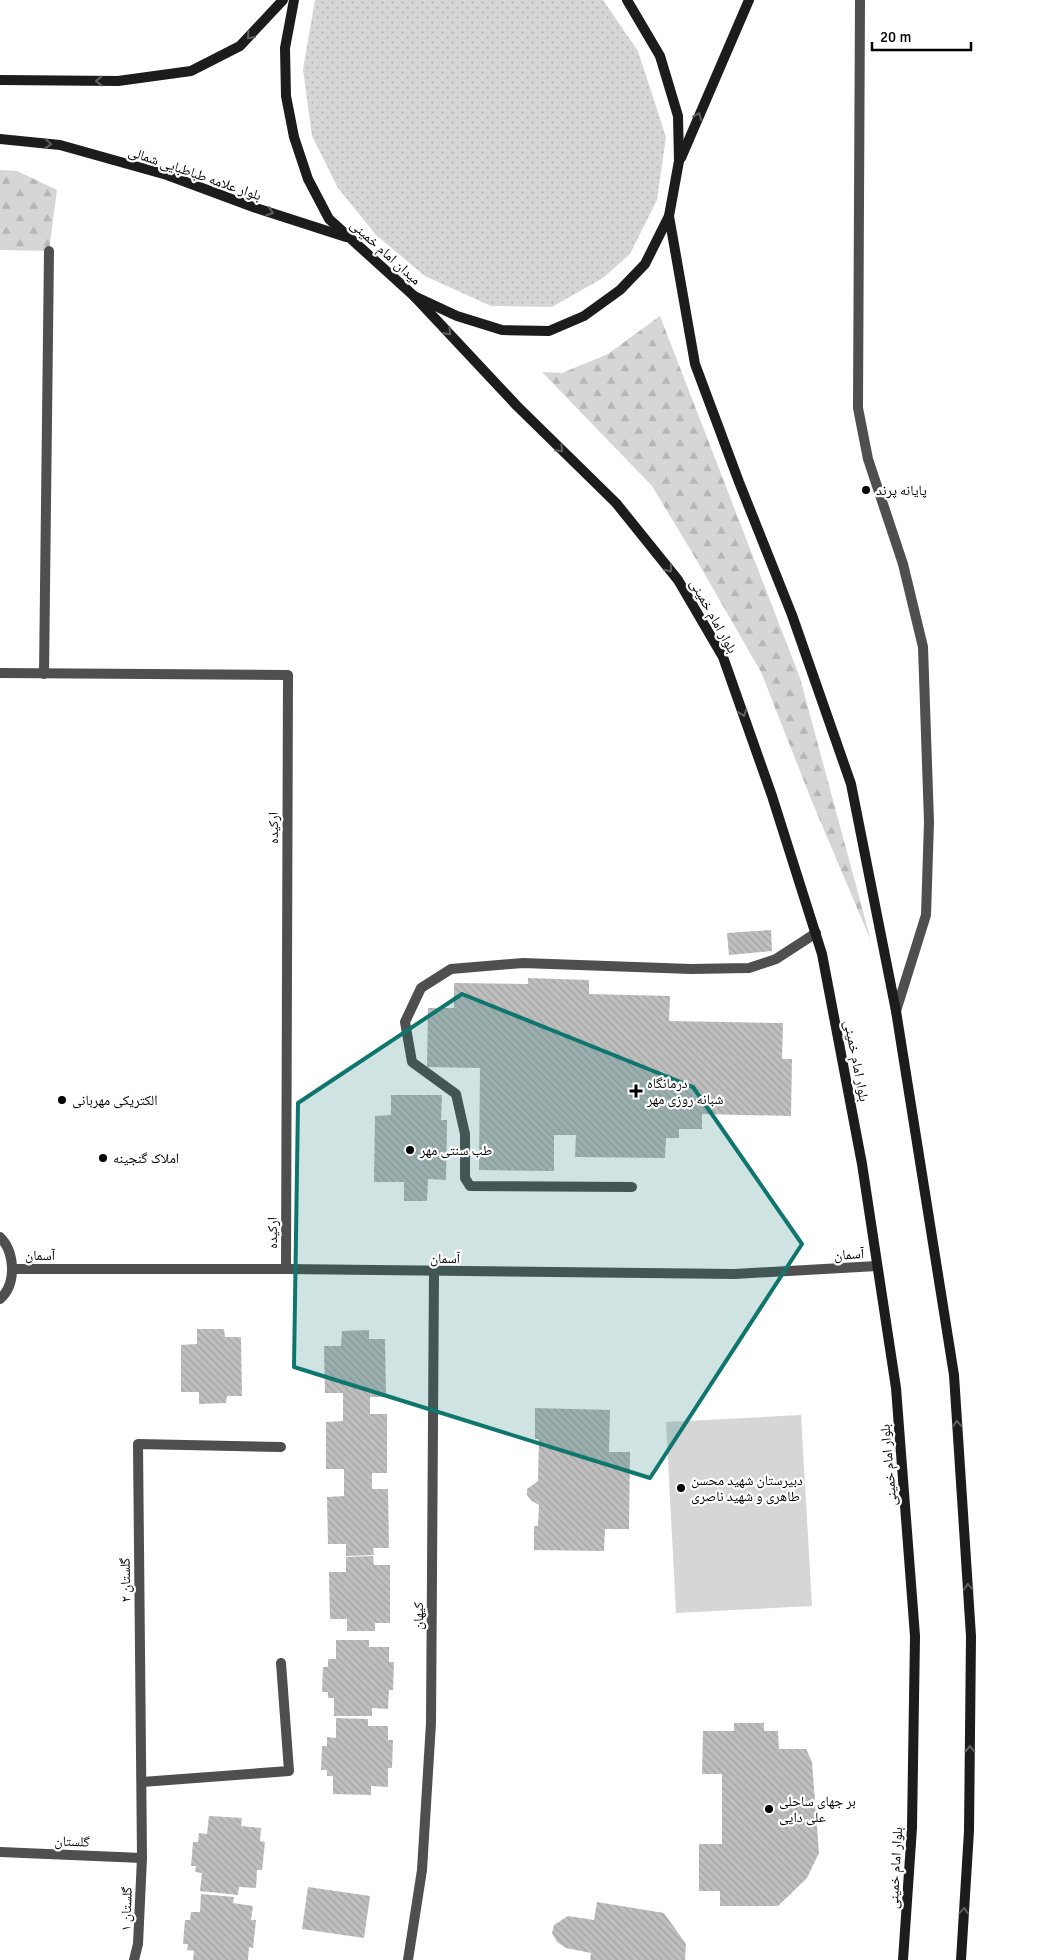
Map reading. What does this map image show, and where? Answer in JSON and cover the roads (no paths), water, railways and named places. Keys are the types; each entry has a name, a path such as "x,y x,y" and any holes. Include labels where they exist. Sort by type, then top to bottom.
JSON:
{"main road":[{"path":"0,80 118,81 191,72 240,46 283,0"},
{"name":"میدان امام خمینی","path":"294,0 285,48 286,96 294,137 308,179 329,219 414,296 457,316 502,330 549,331 584,316 620,290 645,264 669,216 679,161 678,116 660,56 627,0"},
{"path":"679,161 749,0"},
{"name":"بلوار علامه طباطبایی شمالی","path":"0,139 60,146 167,174 256,208 349,238"},
{"path":"669,216 695,364 792,615 850,784 896,1010 954,1376 971,1636 968,1831 960,1960"},
{"name":"بلوار امام خمینی","path":"414,296 517,406 616,504 678,580 723,657 772,796 816,933 822,954 862,1164 896,1388 915,1636 912,1828 903,1960"}],"street":[{"path":"860,0 858,408 868,459 903,564 923,647 929,822 926,915 896,1010"},
{"path":"44,674 49,251"},
{"name":"ارکیده","path":"0,673 288,675 286,1269"},
{"path":"632,1186 470,1186 465,1178 465,1134 456,1094 412,1062 405,1022 421,988 451,969 523,962 691,969 749,968 776,959 816,933"},
{"path":"0,1237 6,1243 13,1268 5,1294 0,1299"},
{"name":"آسمان","path":"13,1268 735,1274 877,1266"},
{"name":"کیهان","path":"408,1960 422,1870 431,1723 434,1272"},
{"name":"گلستان ۲","path":"142,1858 138,1444 281,1447"},
{"path":"142,1782 289,1771 281,1664"},
{"name":"گلستان","path":"0,1852 142,1858"},
{"name":"گلستان ۱","path":"134,1960 138,1944 142,1858"}],"place":[{"name":"پایانه پرند","path":"866,490"},
{"name":"درمانگاه شبانه روزی مهر","path":"636,1091"},
{"name":"الکتریکی مهربانی","path":"62,1100"},
{"name":"طب سنتی مهر","path":"410,1150"},
{"name":"املاک گنجینه","path":"103,1158"},
{"name":"دبیرستان شهید محسن طاهری و شهید ناصری","path":"681,1488"},
{"name":"بر جهای ساحلی علی دایی","path":"769,1809"}]}
